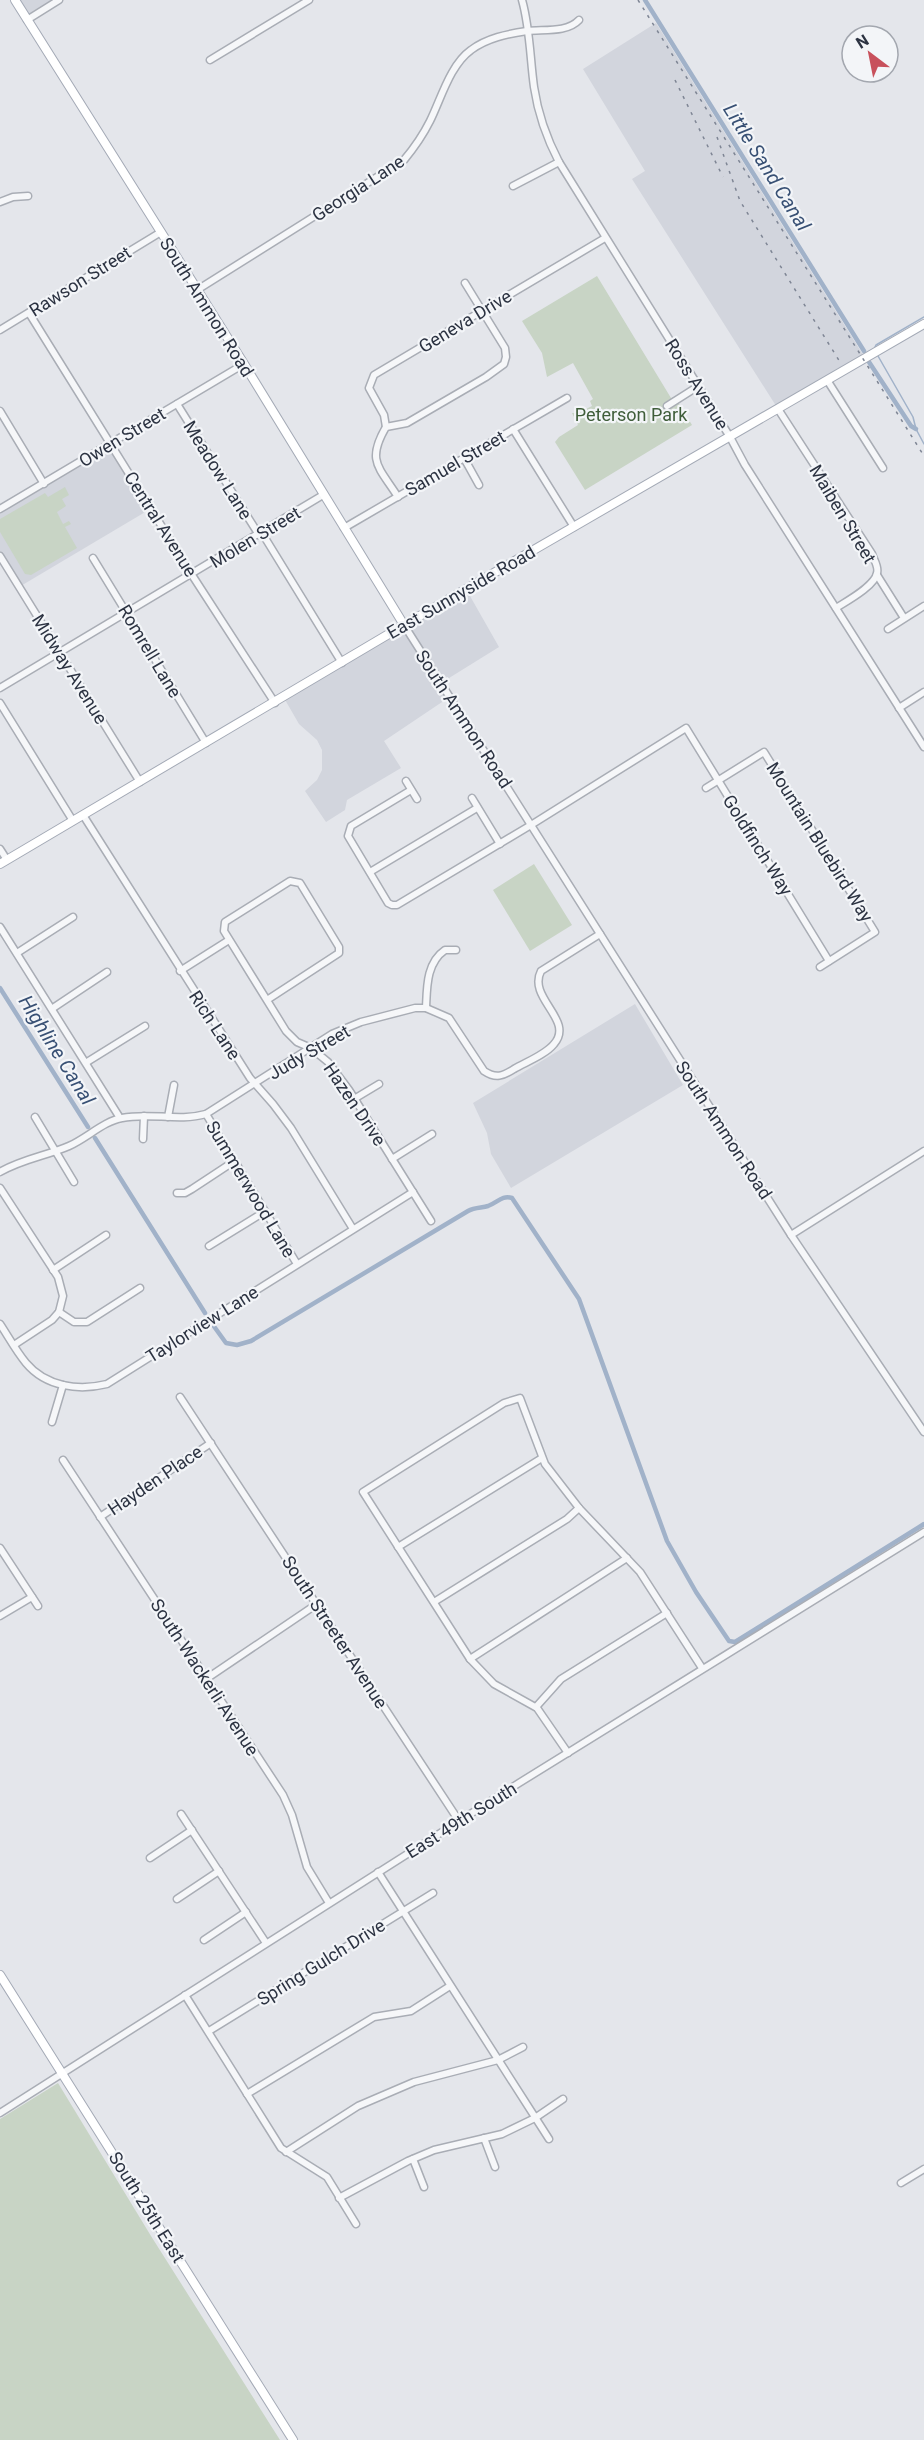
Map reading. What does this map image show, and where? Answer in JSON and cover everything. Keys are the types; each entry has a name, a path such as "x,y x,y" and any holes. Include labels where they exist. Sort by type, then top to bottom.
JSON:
{"main road":[{"name":"South Ammon Road","path":"15,0 404,625"},
{"name":"East Sunnyside Road","path":"4,862 404,625 924,324"},
{"name":"South 25th East","path":"0,1976 63,2072 293,2440"}],"street":[{"path":"27,20 59,0"},
{"path":"210,60 309,0"},
{"name":"Ross Avenue","path":"522,0 528,31 534,90 549,142 559,162 799,551 924,747"},
{"name":"Georgia Lane","path":"197,290 402,162 421,138 464,56 492,38 528,31 566,28 579,20"},
{"path":"513,186 559,162"},
{"path":"0,202 13,197 28,196"},
{"name":"Rawson Street","path":"0,330 160,232"},
{"name":"Geneva Drive","path":"386,427 384,415 369,388 374,375 605,238"},
{"path":"398,497 376,461 375,450 386,427 407,423 501,368 506,357 505,348 465,283"},
{"name":"Central Avenue","path":"29,313 192,575 275,703"},
{"name":"Owen Street","path":"0,509 243,364"},
{"path":"827,381 883,468"},
{"path":"667,406 697,387"},
{"name":"Samuel Street","path":"344,528 567,398"},
{"name":"Meadow Lane","path":"177,404 342,663"},
{"name":"Maiben Street","path":"778,409 872,554 877,567 871,584 837,608"},
{"path":"0,411 44,483"},
{"path":"513,429 574,527"},
{"path":"464,458 479,485"},
{"name":"Molen Street","path":"0,688 324,495"},
{"name":"Midway Avenue","path":"0,556 140,782"},
{"name":"Romrell Lane","path":"93,558 206,743"},
{"path":"876,575 904,618"},
{"path":"888,629 924,606"},
{"name":"South Ammon Road","path":"404,625 791,1235 924,1432"},
{"path":"899,708 924,692"},
{"path":"0,703 73,821"},
{"name":"Goldfinch Way","path":"531,825 686,729 829,961"},
{"name":"Mountain Bluebird Way","path":"718,781 764,752 876,932 829,961"},
{"path":"406,781 417,799"},
{"path":"706,788 718,781"},
{"path":"411,790 351,826 348,831 348,836 388,903 392,905 398,905 531,825"},
{"path":"472,798 500,844"},
{"path":"370,872 477,808"},
{"name":"Rich Lane","path":"83,815 180,971 254,1084 291,1128 353,1229"},
{"path":"0,849 4,862"},
{"path":"180,971 229,940 223,927 225,922 291,881 300,882 339,947 339,953 267,1000"},
{"path":"17,953 73,917"},
{"path":"0,927 87,1062 120,1118"},
{"path":"456,950 445,951 435,960 428,978 426,1008 440,1012 454,1024 487,1073 496,1077 504,1075 551,1047 558,1038 559,1025 538,987 541,971 600,934"},
{"name":"Hazen Drive","path":"229,940 286,1031 297,1042 311,1048 328,1062 431,1221"},
{"path":"820,967 829,961"},
{"path":"53,1008 107,972"},
{"name":"Judy Street","path":"0,1172 69,1146 120,1118 144,1116 186,1118 206,1114 332,1034 361,1022 426,1008"},
{"path":"87,1062 145,1026"},
{"path":"354,1099 379,1084"},
{"path":"168,1117 174,1085"},
{"name":"Summerwood Lane","path":"206,1114 233,1162 297,1264"},
{"path":"143,1139 144,1116"},
{"path":"35,1117 74,1182"},
{"path":"392,1159 432,1134"},
{"path":"791,1235 924,1150"},
{"path":"177,1193 192,1189 233,1162"},
{"path":"0,1188 61,1282 63,1296 59,1312 52,1320 14,1345"},
{"name":"Taylorview Lane","path":"0,1324 31,1368 47,1379 63,1385 86,1388 107,1384 413,1192"},
{"path":"209,1246 264,1212"},
{"path":"53,1270 106,1235"},
{"path":"59,1312 74,1322 87,1322 140,1288"},
{"path":"52,1422 63,1385"},
{"name":"South Streeter Avenue","path":"180,1397 459,1821"},
{"path":"568,1753 536,1707 494,1684 470,1659 363,1492 504,1403 520,1398 542,1458 579,1508 627,1558 650,1586 702,1668"},
{"name":"Hayden Place","path":"100,1517 211,1443"},
{"path":"398,1547 542,1458"},
{"name":"South Wackerli Avenue","path":"63,1460 283,1795 295,1822 307,1867 329,1903"},
{"path":"434,1602 567,1519 579,1508"},
{"name":"East 49th South","path":"0,2113 702,1668 924,1532"},
{"path":"0,1548 38,1606"},
{"path":"470,1659 627,1558"},
{"path":"0,1563 7,1559"},
{"path":"0,1616 32,1597"},
{"path":"206,1679 317,1605"},
{"path":"536,1707 561,1679 667,1613"},
{"path":"181,1814 266,1943"},
{"path":"150,1858 192,1830"},
{"path":"177,1899 219,1871"},
{"path":"378,1872 549,2139"},
{"name":"Spring Gulch Drive","path":"209,2031 433,1893"},
{"path":"204,1940 246,1912"},
{"path":"247,2094 374,2017 411,2011 450,1986"},
{"path":"185,1995 281,2148 327,2177 356,2224"},
{"path":"286,2152 358,2106 414,2082 498,2060 523,2047"},
{"path":"339,2198 434,2150 502,2134 535,2118 563,2100"},
{"path":"484,2138 495,2167"},
{"path":"413,2159 424,2187"},
{"path":"901,2183 924,2169"}],"shaded area":[{"path":"15,0 59,0 27,20"},
{"path":"656,23 865,358 778,409 632,179 645,171 583,69"},
{"path":"110,444 152,508 19,587 0,556 0,509"},
{"path":"466,589 499,647 441,683 448,698 384,741 401,768 347,800 345,810 326,822 305,791 317,780 322,770 322,750 317,740 299,724 284,698"},
{"path":"635,1004 683,1085 511,1188 491,1154 487,1133 473,1103"}],"green space":[{"name":"Peterson Park","path":"597,276 671,398 675,397 692,425 585,490 555,442 578,425 572,413 578,413 592,406 590,401 593,399 573,363 547,377 542,353 522,321"},
{"path":"65,487 69,495 62,499 66,506 57,512 63,524 69,521 71,524 65,527 77,548 31,575 25,574 0,532 0,519 45,493 48,497"},
{"path":"534,864 572,925 530,951 493,890"},
{"path":"58,2083 151,2236 280,2440 0,2440 0,2119"}],"waterway":[{"name":"Little Sand Canal","path":"645,0 864,351"},
{"path":"874,349 876,345 924,317"},
{"path":"878,356 913,417 924,444"},
{"path":"869,362 911,426 916,429"},
{"name":"Highline Canal","path":"0,988 88,1127"},
{"path":"95,1138 205,1313"},
{"path":"213,1325 226,1343 237,1345 251,1341 468,1211 509,1197 512,1198 579,1299 667,1541 696,1592 729,1641 735,1642 924,1524"}],"railway":[{"path":"638,0 924,456"},
{"path":"675,80 723,177"},
{"path":"717,137 740,201 840,362"}]}
